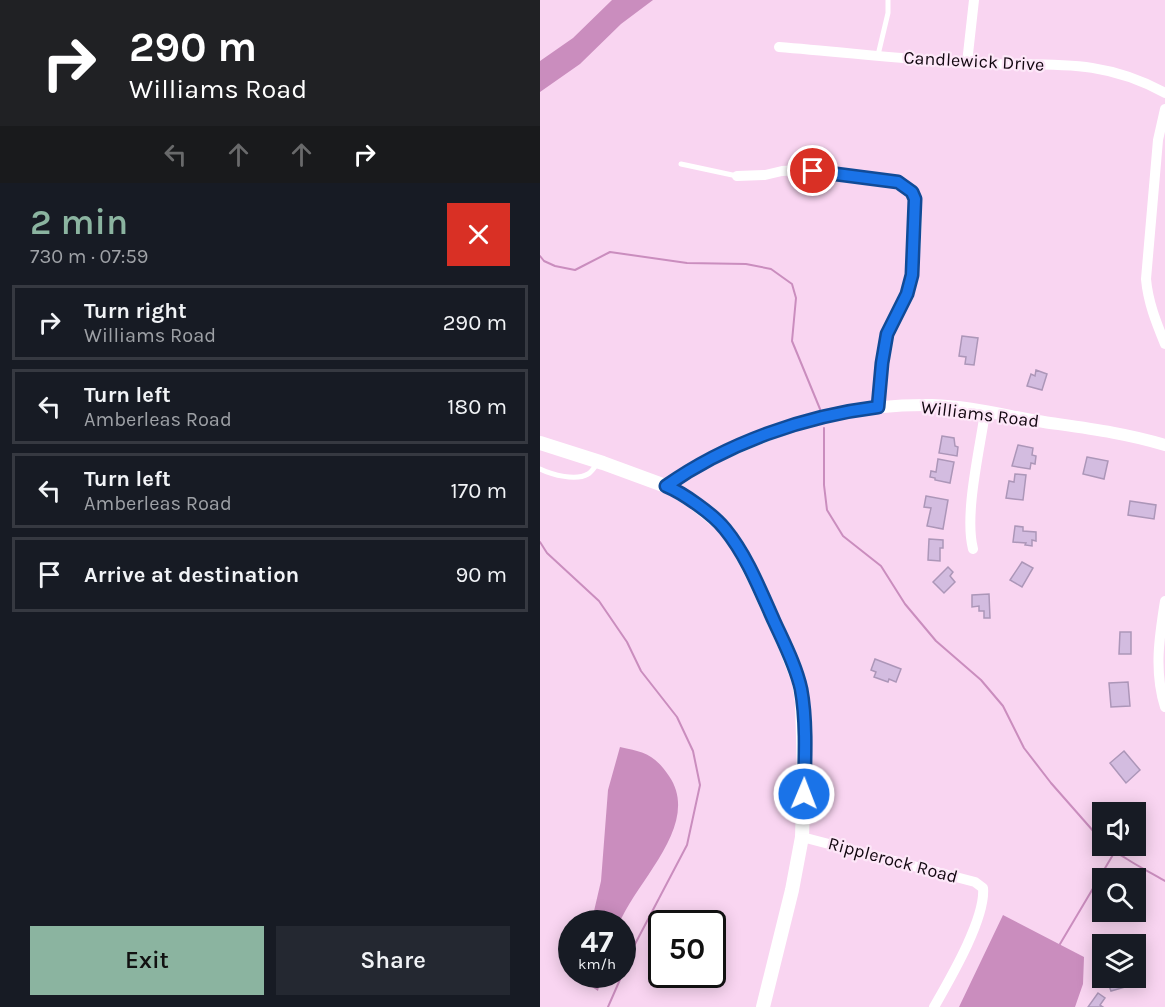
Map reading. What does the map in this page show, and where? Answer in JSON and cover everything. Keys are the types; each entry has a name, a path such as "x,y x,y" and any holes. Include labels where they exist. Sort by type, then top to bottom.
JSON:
{"main road":[{"path":"540,443 599,461 666,486 692,501 723,526 737,545 785,646 799,682 802,702 804,773 802,837 792,890 763,1007"}],"street":[{"path":"967,63 974,0"},
{"name":"Candlewick Drive","path":"779,47 967,63 1062,64 1099,68 1139,80 1165,93"},
{"path":"1165,109 1158,140 1146,279 1149,302 1165,343"},
{"path":"737,177 800,170 898,182 912,192 916,207 912,275 907,294 887,334 878,407"},
{"name":"Williams Road","path":"666,486 711,459 775,432 843,411 878,407 933,405 1164,442"},
{"path":"973,549 970,537 970,515 985,412"},
{"path":"1165,601 1158,653 1158,675 1165,707"},
{"name":"Ripplerock Road","path":"802,837 975,882 983,888 984,899 962,955 934,1007"}],"lane":[{"path":"878,55 888,13 888,0"},
{"path":"681,164 737,177"},
{"path":"540,469 577,477 589,474 599,461"}],"shaded area":[{"path":"612,0 653,0 621,24 580,64 540,92 540,61 573,38"},
{"path":"620,747 653,758 669,776 677,794 678,813 672,833 663,852 626,910 594,910 601,881 608,790"},
{"path":"1003,915 1084,957 1083,984 1075,1007 959,1007"}],"building":[{"path":"962,336 978,338 974,365 965,364 966,357 959,356"},
{"path":"1036,370 1047,374 1042,390 1027,386 1031,374 1035,376"},
{"path":"942,436 954,438 955,446 958,447 957,456 939,453"},
{"path":"1018,445 1033,448 1032,455 1036,456 1035,464 1031,463 1030,469 1012,466"},
{"path":"1087,457 1108,461 1104,479 1083,474"},
{"path":"938,459 954,462 950,483 930,477 931,471 936,472"},
{"path":"1015,474 1026,475 1023,500 1006,498 1009,481 1014,482"},
{"path":"926,496 948,500 943,529 927,526 931,508 924,507"},
{"path":"1130,501 1156,505 1154,519 1128,515"},
{"path":"1015,526 1023,527 1023,531 1036,532 1036,541 1032,540 1032,546 1013,542"},
{"path":"929,539 943,540 943,548 940,548 940,561 928,560"},
{"path":"1022,562 1033,568 1022,587 1010,580"},
{"path":"948,567 953,572 950,576 955,582 944,593 933,582"},
{"path":"989,594 990,618 984,618 984,611 979,611 979,606 972,607 972,595"},
{"path":"1120,632 1131,632 1131,654 1119,654"},
{"path":"875,659 901,669 896,682 874,677 876,672 871,670"},
{"path":"1128,682 1130,706 1111,707 1109,683"},
{"path":"1124,751 1140,770 1126,783 1110,763"},
{"path":"1098,993 1105,998 1100,1005 1103,1007 1088,1007"}],"waterway":[{"path":"540,256 544,261 555,266 575,270 610,252 687,263 746,264 771,269 792,284 796,298 792,341 820,409"},
{"path":"824,428 824,485 827,510 843,536 881,566 905,604 936,641 981,680 1003,706 1024,748 1092,830"},
{"path":"540,542 547,553 599,601 627,642 641,671 677,717 693,751 700,785 687,845 636,942"},
{"path":"1060,944 1112,856"},
{"path":"1122,856 1165,881"},
{"path":"608,1007 616,988"}],"route":[{"path":"804,794 801,690 785,646 737,545 723,526 692,501 666,486 711,459 806,420 843,411 878,407 878,391 887,334 911,283 915,199 912,192 898,182 813,171"}]}
